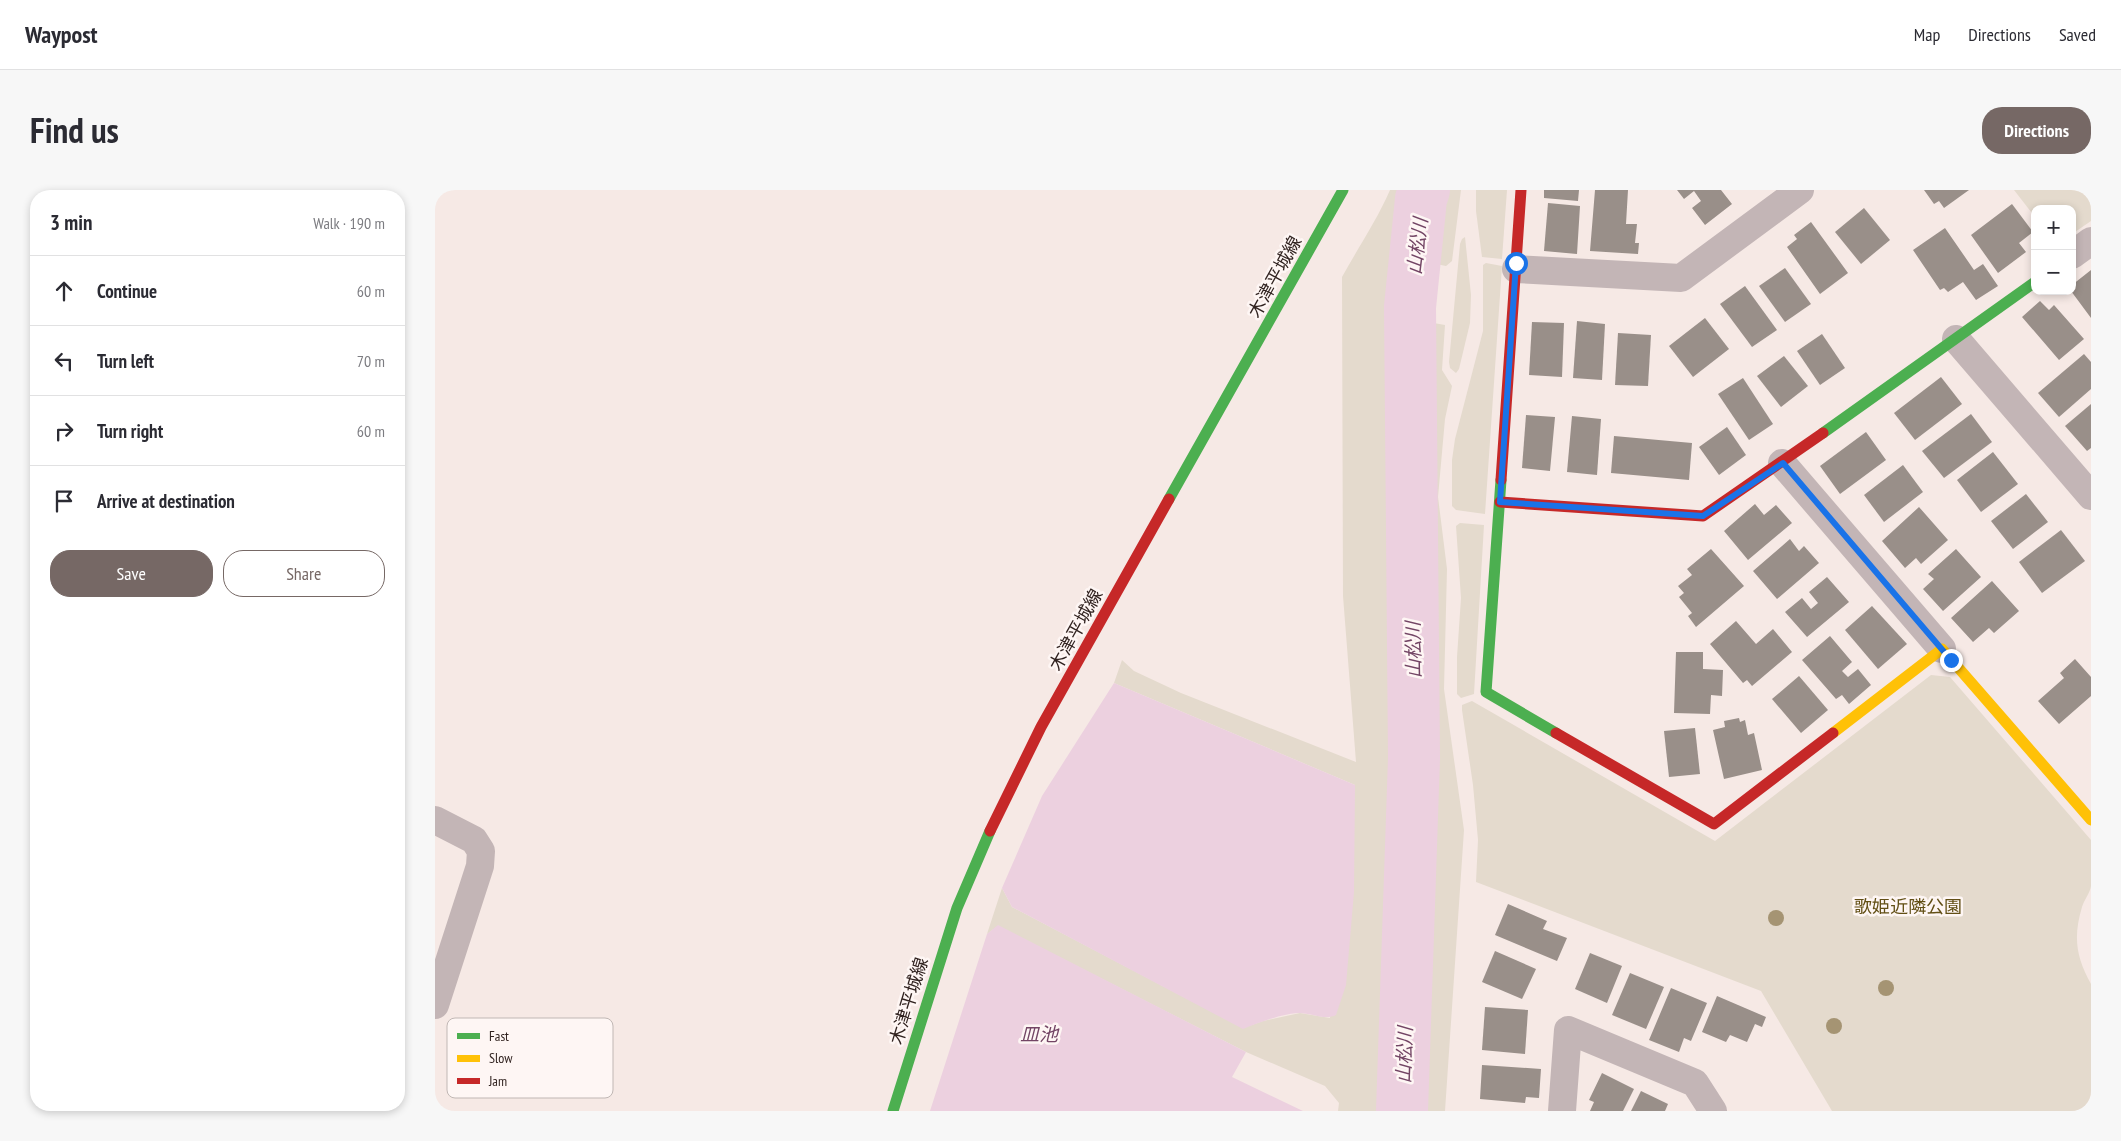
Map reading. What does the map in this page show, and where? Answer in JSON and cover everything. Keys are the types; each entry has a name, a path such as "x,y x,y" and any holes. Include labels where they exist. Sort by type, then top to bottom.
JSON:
{"street":[{"name":"木津平城線","path":"893,1111 949,930 966,884 1004,802 1041,727 1343,190"},
{"path":"1521,190 1486,692 1714,824 1942,649"},
{"path":"1516,270 1681,278 1800,190"},
{"path":"2076,252 2091,241"},
{"path":"1500,502 1703,516 1783,463 2031,285"},
{"path":"1956,339 2091,496"},
{"path":"1783,463 2091,820"},
{"path":"435,820 474,840 481,851 480,866 435,1005"},
{"path":"1562,1111 1568,1030 1695,1083 1713,1111"}],"green space":[{"path":"1390,190 1413,190 1410,199 1397,332 1396,490 1401,765 1400,828 1396,830 1385,1111 1338,1111 1339,1103 1325,1086 1246,1052 998,926 987,934 1002,888 1012,907 1243,1028 1263,1021 1300,1013 1330,1018 1355,785 1114,683 1122,660 1134,671 1181,693 1356,762 1343,596 1342,277"},
{"path":"1438,190 1461,190 1452,261 1446,266 1436,264 1428,322 1445,325 1442,370 1452,386 1445,419 1438,497 1447,569 1444,689 1464,830 1445,1111 1416,1111 1431,830 1427,829 1420,366 1425,277 1430,233"},
{"path":"1476,190 1507,190 1502,259 1482,257 1476,211"},
{"path":"2014,190 2091,190 2091,221 2076,231 2076,205 2031,205 2031,212"},
{"path":"1465,237 1471,295 1470,323 1459,369 1456,373 1450,368 1449,362 1460,244"},
{"path":"1486,263 1502,266 1485,514 1456,510 1452,506 1452,460 1455,439 1483,331 1483,265"},
{"path":"1460,523 1484,525 1474,694 1461,698 1457,694 1457,657 1461,598 1456,526"},
{"name":"歌姫近隣公園","path":"1931,675 1950,677 2091,840 2091,886 2079,918 2077,947 2082,965 2091,984 2091,1111 1832,1111 1761,991 1476,882 1478,840 1473,785 1462,705 1472,701 1715,841"}],"water":[{"path":"1114,683 1355,785 1354,892 1346,985 1336,1015 1322,1017 1302,1013 1290,1014 1243,1029 1012,907 1002,888 1042,796"},
{"name":"皿池","path":"998,925 1246,1052 1232,1077 1303,1111 930,1111 987,934"}],"building":[{"path":"1544,190 1579,190 1578,201 1544,198"},
{"path":"1595,190 1628,190 1626,224 1637,224 1635,243 1639,243 1638,254 1590,251"},
{"path":"1677,190 1721,190 1732,204 1705,225 1692,208 1701,201 1694,191 1684,199"},
{"path":"1924,190 1969,190 1944,208 1939,201 1934,204"},
{"path":"1548,203 1580,206 1577,254 1544,251"},
{"path":"2012,204 2031,229 2031,234 2019,243 2026,252 1998,273 1971,235"},
{"path":"1864,208 1890,240 1861,264 1835,232"},
{"path":"1811,222 1848,273 1820,294 1787,247 1797,239 1794,235"},
{"path":"1945,228 1974,270 1983,264 1998,286 1976,300 1963,282 1948,292 1944,288 1940,290 1913,250"},
{"path":"1785,268 1811,304 1785,322 1759,286"},
{"path":"2091,270 2091,318 2074,295 2076,295 2076,282"},
{"path":"1745,286 1777,330 1752,347 1720,304"},
{"path":"2040,301 2049,310 2054,305 2084,339 2059,360 2022,317"},
{"path":"1705,318 1729,349 1693,377 1669,346"},
{"path":"1577,321 1605,324 1602,380 1573,378"},
{"path":"1532,322 1564,323 1562,377 1529,375"},
{"path":"1618,333 1651,335 1648,386 1615,385"},
{"path":"1822,334 1845,368 1820,385 1797,351"},
{"path":"2084,354 2091,362 2091,389 2059,417 2038,393"},
{"path":"1784,356 1808,386 1781,407 1757,376"},
{"path":"1941,377 1962,404 1915,440 1894,413"},
{"path":"1743,378 1773,424 1749,440 1718,394"},
{"path":"2091,404 2091,448 2087,451 2065,426"},
{"path":"1971,414 1992,442 1944,478 1922,451"},
{"path":"1526,415 1555,417 1550,471 1522,468"},
{"path":"1572,416 1601,419 1597,475 1567,472"},
{"path":"1727,427 1746,455 1719,475 1699,447"},
{"path":"1866,432 1886,460 1840,494 1820,466"},
{"path":"1614,436 1692,443 1689,480 1611,473"},
{"path":"1993,452 2018,484 1981,512 1957,480"},
{"path":"1903,465 1923,492 1884,522 1864,495"},
{"path":"2026,494 2048,522 2013,549 1991,521"},
{"path":"1755,504 1764,515 1776,505 1792,523 1748,560 1724,531"},
{"path":"1919,507 1948,540 1921,564 1916,558 1905,568 1882,541"},
{"path":"2061,530 2085,561 2042,593 2019,562"},
{"path":"1790,539 1799,551 1804,546 1819,563 1777,599 1753,571"},
{"path":"1711,549 1744,586 1696,627 1688,616 1692,613 1679,597 1684,593 1678,586 1692,575 1687,569"},
{"path":"1956,549 1981,577 1943,611 1923,589 1934,579 1928,574"},
{"path":"1827,577 1849,602 1807,637 1785,612 1802,598 1811,609 1818,603 1809,592"},
{"path":"1992,581 2019,611 1994,633 1989,628 1973,642 1951,618"},
{"path":"1872,606 1907,644 1878,669 1845,630"},
{"path":"1736,621 1756,644 1773,629 1792,652 1752,686 1747,680 1743,683 1710,644"},
{"path":"1830,636 1852,662 1842,671 1848,677 1858,669 1871,685 1849,704 1842,695 1836,699 1802,660"},
{"path":"1676,652 1703,652 1703,669 1723,670 1722,696 1711,695 1710,714 1674,713"},
{"path":"2075,659 2091,677 2091,696 2059,724 2038,701 2064,678 2060,673"},
{"path":"1799,676 1828,710 1801,733 1772,699"},
{"path":"1739,718 1740,722 1745,720 1748,735 1754,733 1762,770 1724,779 1713,730 1725,727 1724,721"},
{"path":"1695,728 1700,774 1669,777 1664,731"},
{"path":"1508,904 1547,921 1543,929 1567,938 1557,961 1495,935"},
{"path":"1495,951 1536,969 1522,999 1482,982"},
{"path":"1590,953 1622,966 1607,1003 1575,989"},
{"path":"1630,973 1664,987 1646,1029 1612,1015"},
{"path":"1671,988 1707,1003 1691,1041 1684,1038 1679,1052 1649,1040"},
{"path":"1717,996 1766,1017 1762,1027 1755,1024 1747,1042 1730,1035 1726,1042 1702,1032"},
{"path":"1485,1007 1528,1010 1525,1054 1482,1050"},
{"path":"1482,1065 1541,1069 1539,1098 1526,1097 1525,1103 1480,1099"},
{"path":"1602,1073 1634,1089 1623,1111 1590,1111 1594,1102 1589,1100"},
{"path":"1641,1091 1668,1104 1665,1111 1631,1111"}],"waterway":[{"name":"山松川","path":"1402,1111 1414,758 1410,307 1421,199 1424,190"}],"traffic: fast":[{"path":"1169,499 1343,190"},
{"path":"1823,433 2031,285"},
{"path":"1501,480 1486,692 1556,733"},
{"path":"893,1111 957,908 990,831"}],"traffic: slow":[{"path":"1833,733 1942,649 2091,820"}],"traffic: jam":[{"path":"1501,480 1521,190"},
{"path":"1500,502 1703,516 1823,433"},
{"path":"990,831 1041,727 1169,499"},
{"path":"1556,733 1714,824 1833,733"}],"route":[{"path":"1516,263 1500,502 1703,516 1783,463 1951,660"}]}
